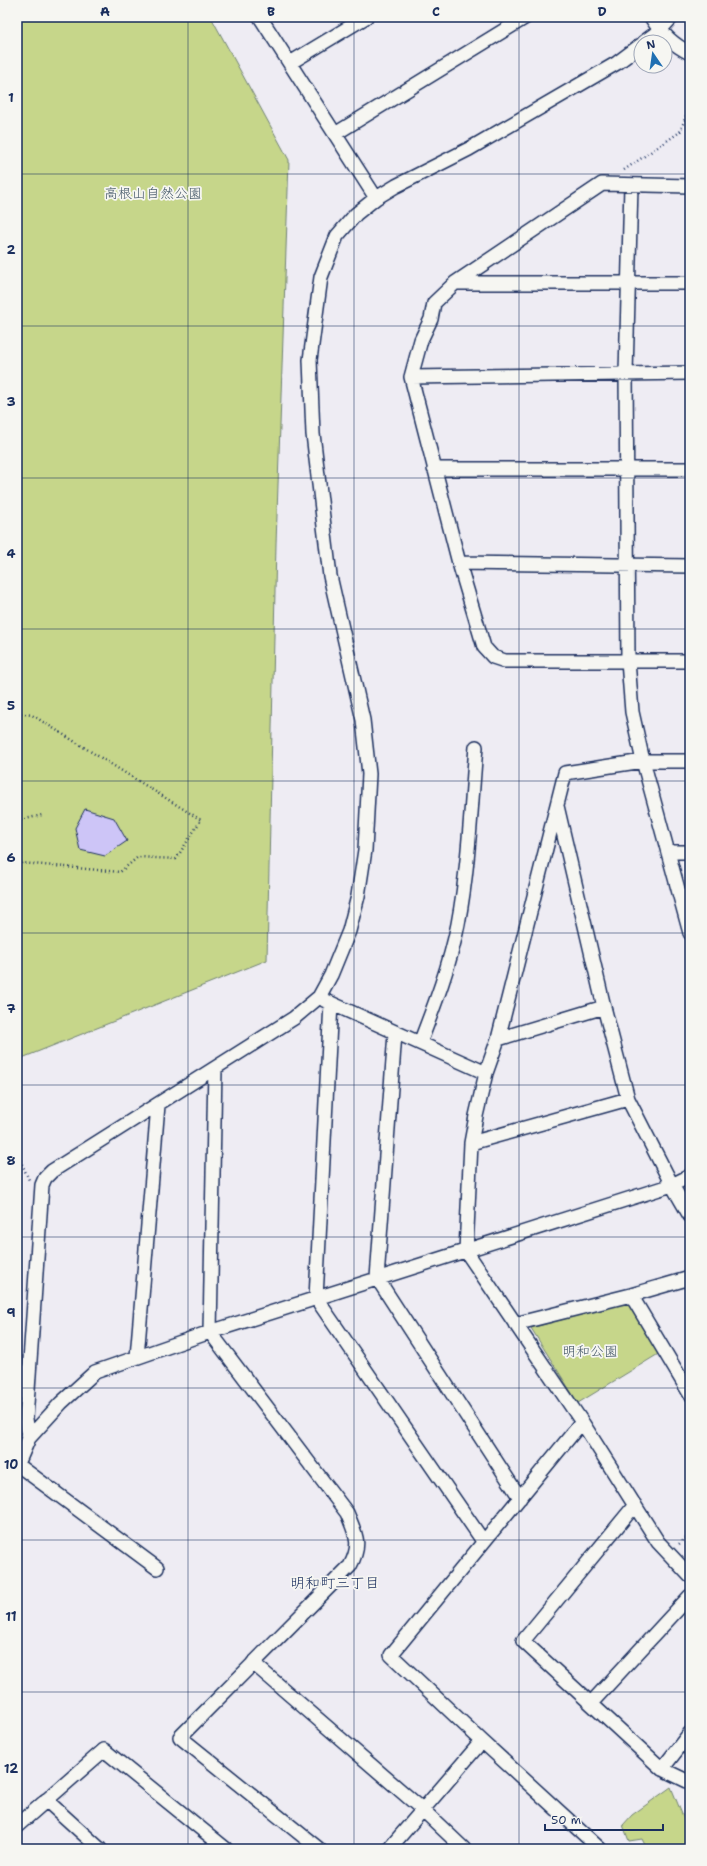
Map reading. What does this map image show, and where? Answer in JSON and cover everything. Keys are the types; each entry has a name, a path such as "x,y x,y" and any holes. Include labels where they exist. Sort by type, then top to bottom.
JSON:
{"street":[{"path":"260,17 376,198"},
{"path":"290,63 366,17"},
{"path":"335,134 526,17"},
{"path":"651,17 659,31 680,48 690,53"},
{"path":"655,34 672,17"},
{"path":"29,1438 26,1419 42,1185 45,1178 52,1171 294,1018 319,997 331,975 349,932 358,896 365,850 369,774 363,720 330,576 314,434 310,360 321,277 337,236 356,214 376,198 396,186 476,146 617,63 633,51"},
{"path":"690,186 630,186 602,184 455,283 434,303 432,319 420,340 411,377 459,563 484,647 494,657 505,661 690,661"},
{"path":"630,186 626,373 628,661 632,712 643,761 690,933"},
{"path":"455,283 690,283"},
{"path":"411,377 690,373"},
{"path":"434,469 690,469"},
{"path":"459,563 690,566"},
{"path":"420,1043 442,983 458,925 464,887 476,747"},
{"path":"690,761 643,761 565,773 498,1039 486,1073 476,1116 471,1143 466,1251 582,1422 658,1542 690,1576"},
{"path":"557,804 604,1007 628,1099 672,1185 690,1216"},
{"path":"668,852 690,852"},
{"path":"319,997 395,1033 486,1073"},
{"path":"331,1003 316,1298 483,1541"},
{"path":"498,1039 604,1007"},
{"path":"395,1033 377,1278 520,1498"},
{"path":"215,1068 210,1332 348,1513 357,1537 357,1553 350,1566 180,1737 319,1849"},
{"path":"471,1143 628,1099"},
{"path":"137,1357 158,1105"},
{"path":"157,1568 17,1466 29,1438 60,1403 95,1372 210,1332 672,1185 690,1176"},
{"path":"515,1324 631,1295 690,1278"},
{"path":"631,1295 690,1394"},
{"path":"582,1422 483,1541 392,1655 482,1741 600,1849"},
{"path":"635,1505 523,1641 592,1702 662,1769 690,1781"},
{"path":"592,1702 690,1596"},
{"path":"253,1663 423,1810 464,1849"},
{"path":"662,1769 690,1733"},
{"path":"389,1849 482,1741"},
{"path":"17,1826 104,1750 226,1849"},
{"path":"46,1800 100,1849"}],"path":[{"path":"621,171 680,132 690,105"},
{"path":"17,714 32,715 201,820 176,859 138,857 120,872 22,862 17,860"},
{"path":"17,821 42,815"},
{"path":"17,1153 29,1181 42,1185"}],"green space":[{"name":"高根山自然公園","path":"17,17 211,17 289,160 276,544 267,960 17,1060"},
{"name":"明和公園","path":"630,1301 660,1353 578,1403 531,1328"},
{"path":"671,1787 690,1834 690,1849 647,1849 642,1839 629,1841 623,1825 632,1815"}],"building":[{"path":"85,809 114,818 127,841 105,856 80,850 75,828"}],"district":[{"name":"明和町三丁目","path":"335,1583"}]}
